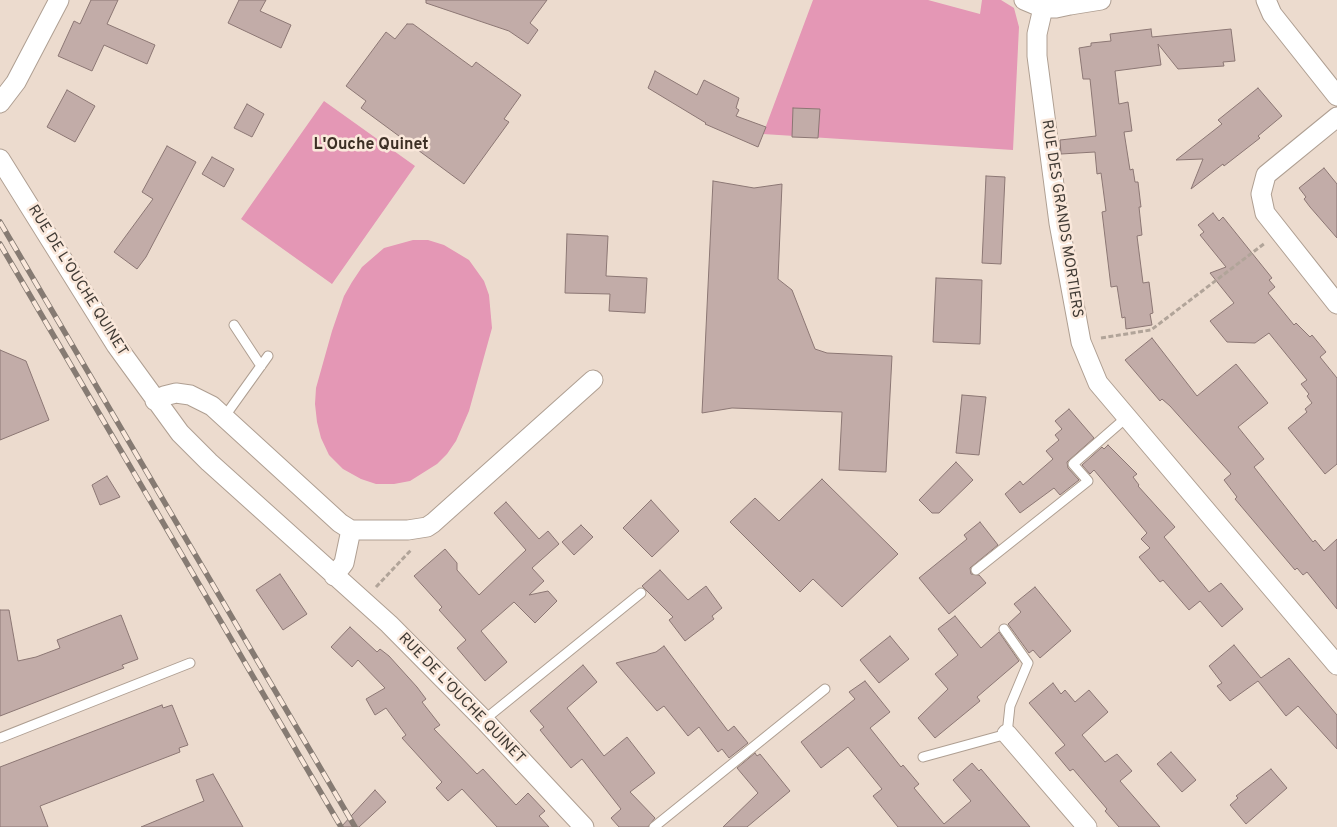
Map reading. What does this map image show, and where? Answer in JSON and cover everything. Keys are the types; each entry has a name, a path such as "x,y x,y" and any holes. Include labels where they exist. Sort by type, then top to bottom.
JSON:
{"street":[{"path":"0,103 16,82 59,0"},
{"path":"1024,0 1044,8 1071,2 1101,0"},
{"path":"1266,0 1272,14 1337,96"},
{"name":"RUE DES GRANDS MORTIERS","path":"1044,8 1037,34 1036,56 1059,223 1081,342 1098,383 1337,665"},
{"path":"1337,117 1266,175 1261,194 1265,213 1337,304"},
{"name":"RUE DE L'OUCHE QUINET","path":"0,159 116,345 180,433 208,462 363,601 484,720 584,827"},
{"path":"155,401 164,396 176,394 190,395 212,406 340,523 351,530 419,529 433,523 593,380"},
{"path":"334,576 344,562 351,530"},
{"path":"1007,734 1087,827"}],"lane":[{"path":"234,325 261,366"},
{"path":"225,416 268,356"},
{"path":"976,570 1088,481 1073,464 1127,417"},
{"path":"484,720 641,593"},
{"path":"923,757 1007,734 1010,706 1028,663 1004,629"},
{"path":"0,738 190,663"},
{"path":"654,827 825,689"}],"path":[{"path":"1081,342 1151,330 1280,232"},
{"path":"363,601 414,547 419,529"}],"shaded area":[{"path":"813,0 928,0 980,14 982,0 1001,0 1014,8 1019,27 1013,150 763,134"},
{"path":"324,101 415,166 332,284 241,219"},
{"path":"413,240 428,240 444,245 469,260 484,281 489,295 492,328 469,411 456,441 447,454 437,464 410,481 394,484 376,484 361,479 343,469 329,455 321,438 317,422 316,388 332,331 344,296 352,282 362,267 384,248"}],"building":[{"path":"91,0 118,0 107,24 155,45 147,64 104,45 92,71 58,56 74,21 80,24"},
{"path":"239,0 266,0 260,11 291,25 281,48 228,23"},
{"path":"426,0 547,0 530,23 538,30 528,44 509,31 426,3"},
{"path":"407,24 413,24 472,67 476,62 521,95 504,119 509,122 464,184 361,108 366,101 346,86 386,32 395,39"},
{"path":"1151,29 1152,37 1231,29 1235,61 1223,62 1224,66 1178,69 1158,44 1161,65 1115,71 1119,104 1128,102 1132,131 1124,132 1130,170 1133,169 1135,182 1138,182 1142,235 1137,236 1143,283 1149,282 1153,313 1150,314 1152,325 1126,329 1125,317 1122,318 1117,286 1111,287 1102,212 1106,211 1101,173 1097,174 1095,152 1061,154 1060,140 1096,136 1090,79 1083,79 1079,48 1091,46 1091,43 1111,41 1110,34"},
{"path":"655,71 697,95 704,80 739,98 736,108 739,110 736,116 766,127 758,147 705,124 648,88"},
{"path":"1258,88 1282,116 1258,136 1260,138 1191,189 1203,159 1176,160 1222,124 1218,120"},
{"path":"67,90 95,106 75,142 47,127"},
{"path":"247,104 264,114 252,137 234,128"},
{"path":"793,108 820,109 818,138 792,137"},
{"path":"167,146 196,162 146,257 137,269 114,252 153,199 142,192"},
{"path":"212,157 234,169 224,187 202,174"},
{"path":"1324,168 1337,184 1337,238 1310,207 1304,199 1306,197 1299,188"},
{"path":"986,176 1005,177 1001,264 982,263"},
{"path":"713,181 754,188 782,184 778,279 792,290 815,349 827,353 892,356 886,472 839,470 842,412 732,408 702,413"},
{"path":"1213,213 1219,221 1223,217 1272,278 1269,280 1275,287 1268,293 1294,325 1296,323 1310,337 1312,335 1326,352 1320,357 1337,378 1337,464 1325,474 1288,428 1307,412 1305,409 1312,403 1307,396 1309,394 1301,384 1307,380 1269,333 1255,343 1227,342 1210,321 1234,303 1210,273 1226,267 1200,235 1204,232 1198,225"},
{"path":"567,234 608,236 606,276 647,278 645,313 609,311 610,294 565,293"},
{"path":"936,278 982,280 980,344 933,342"},
{"path":"1152,338 1197,396 1236,364 1268,403 1238,427 1264,459 1254,467 1313,542 1315,540 1324,551 1337,539 1337,609 1307,572 1303,575 1297,568 1295,570 1235,499 1237,497 1224,480 1231,474 1170,406 1162,399 1160,401 1125,360"},
{"path":"0,350 26,361 49,420 0,440"},
{"path":"962,395 986,397 979,455 956,453"},
{"path":"1069,409 1094,438 1067,462 1068,468 1079,480 1060,495 1054,488 1020,513 1005,494 1020,481 1023,485 1053,459 1046,451 1059,440 1055,435 1062,429 1055,421"},
{"path":"1108,445 1137,474 1133,477 1138,486 1175,527 1164,537 1209,592 1221,583 1243,609 1222,627 1200,601 1189,610 1163,580 1160,582 1139,557 1150,548 1141,539 1147,533 1094,470 1090,474 1082,465 1102,447 1104,449"},
{"path":"956,462 973,480 939,513 932,513 919,500"},
{"path":"107,476 120,497 100,505 92,485"},
{"path":"822,479 898,554 842,607 813,579 800,592 730,522 755,498 779,521"},
{"path":"651,500 679,531 652,557 623,528"},
{"path":"506,502 539,539 548,531 559,544 532,568 544,581 529,595 548,591 557,601 535,623 514,602 481,631 507,662 485,681 457,648 466,640 439,610 442,607 414,576 445,549 457,563 457,570 479,595 526,550 494,513"},
{"path":"980,522 998,545 970,568 971,574 979,575 986,583 949,614 919,578 967,539 964,535"},
{"path":"581,525 593,537 574,555 562,542"},
{"path":"660,570 688,600 706,586 722,608 712,616 714,619 685,641 669,620 673,617 642,586"},
{"path":"280,574 307,614 283,630 256,590"},
{"path":"1035,587 1071,631 1040,658 1033,650 1029,653 1008,624 1021,612 1014,604"},
{"path":"0,610 9,610 18,661 36,657 60,648 57,640 121,615 138,659 122,665 124,668 0,716"},
{"path":"955,616 981,648 999,632 1019,661 977,697 980,701 935,738 918,718 948,689 935,674 958,655 938,629"},
{"path":"350,627 377,652 380,649 389,656 417,687 426,699 422,702 440,725 434,729 477,774 483,769 516,805 528,793 545,811 539,816 549,827 497,827 462,789 448,801 436,788 442,782 402,738 406,735 386,708 375,715 366,699 385,688 358,660 352,667 331,647"},
{"path":"890,636 909,659 879,683 860,660"},
{"path":"1234,645 1261,678 1289,658 1337,715 1337,749 1298,706 1286,716 1258,681 1230,701 1217,686 1222,683 1209,666"},
{"path":"664,646 728,731 734,726 748,743 729,758 722,749 718,752 699,727 688,736 664,706 657,711 616,663 656,652"},
{"path":"583,665 597,682 567,708 604,756 627,737 655,773 630,792 655,818 648,827 619,827 611,818 621,809 582,759 571,768 540,730 544,727 530,711"},
{"path":"865,681 890,712 870,728 901,767 903,765 919,784 914,788 944,824 971,801 953,780 972,763 979,771 981,769 1030,827 898,827 873,796 882,789 848,747 821,768 801,742 855,699 849,692"},
{"path":"1053,683 1061,694 1065,690 1075,702 1089,690 1108,712 1082,735 1105,762 1117,754 1132,771 1120,781 1160,827 1119,827 1105,811 1107,809 1073,769 1070,771 1055,753 1065,745 1029,703"},
{"path":"162,705 163,708 172,705 188,745 179,748 180,752 40,806 48,827 0,827 0,767"},
{"path":"1171,752 1196,780 1182,792 1157,764"},
{"path":"755,753 757,756 760,754 790,791 747,827 723,827 758,793 737,768"},
{"path":"1271,769 1287,788 1246,824 1230,805 1238,798 1236,796"},
{"path":"213,774 243,827 141,827 204,801 196,780"},
{"path":"375,790 386,802 359,827 341,827"}],"railway":[{"path":"0,222 355,827"},
{"path":"0,244 341,827"}],"district":[{"name":"L'Ouche Quinet","path":"371,146"}]}
